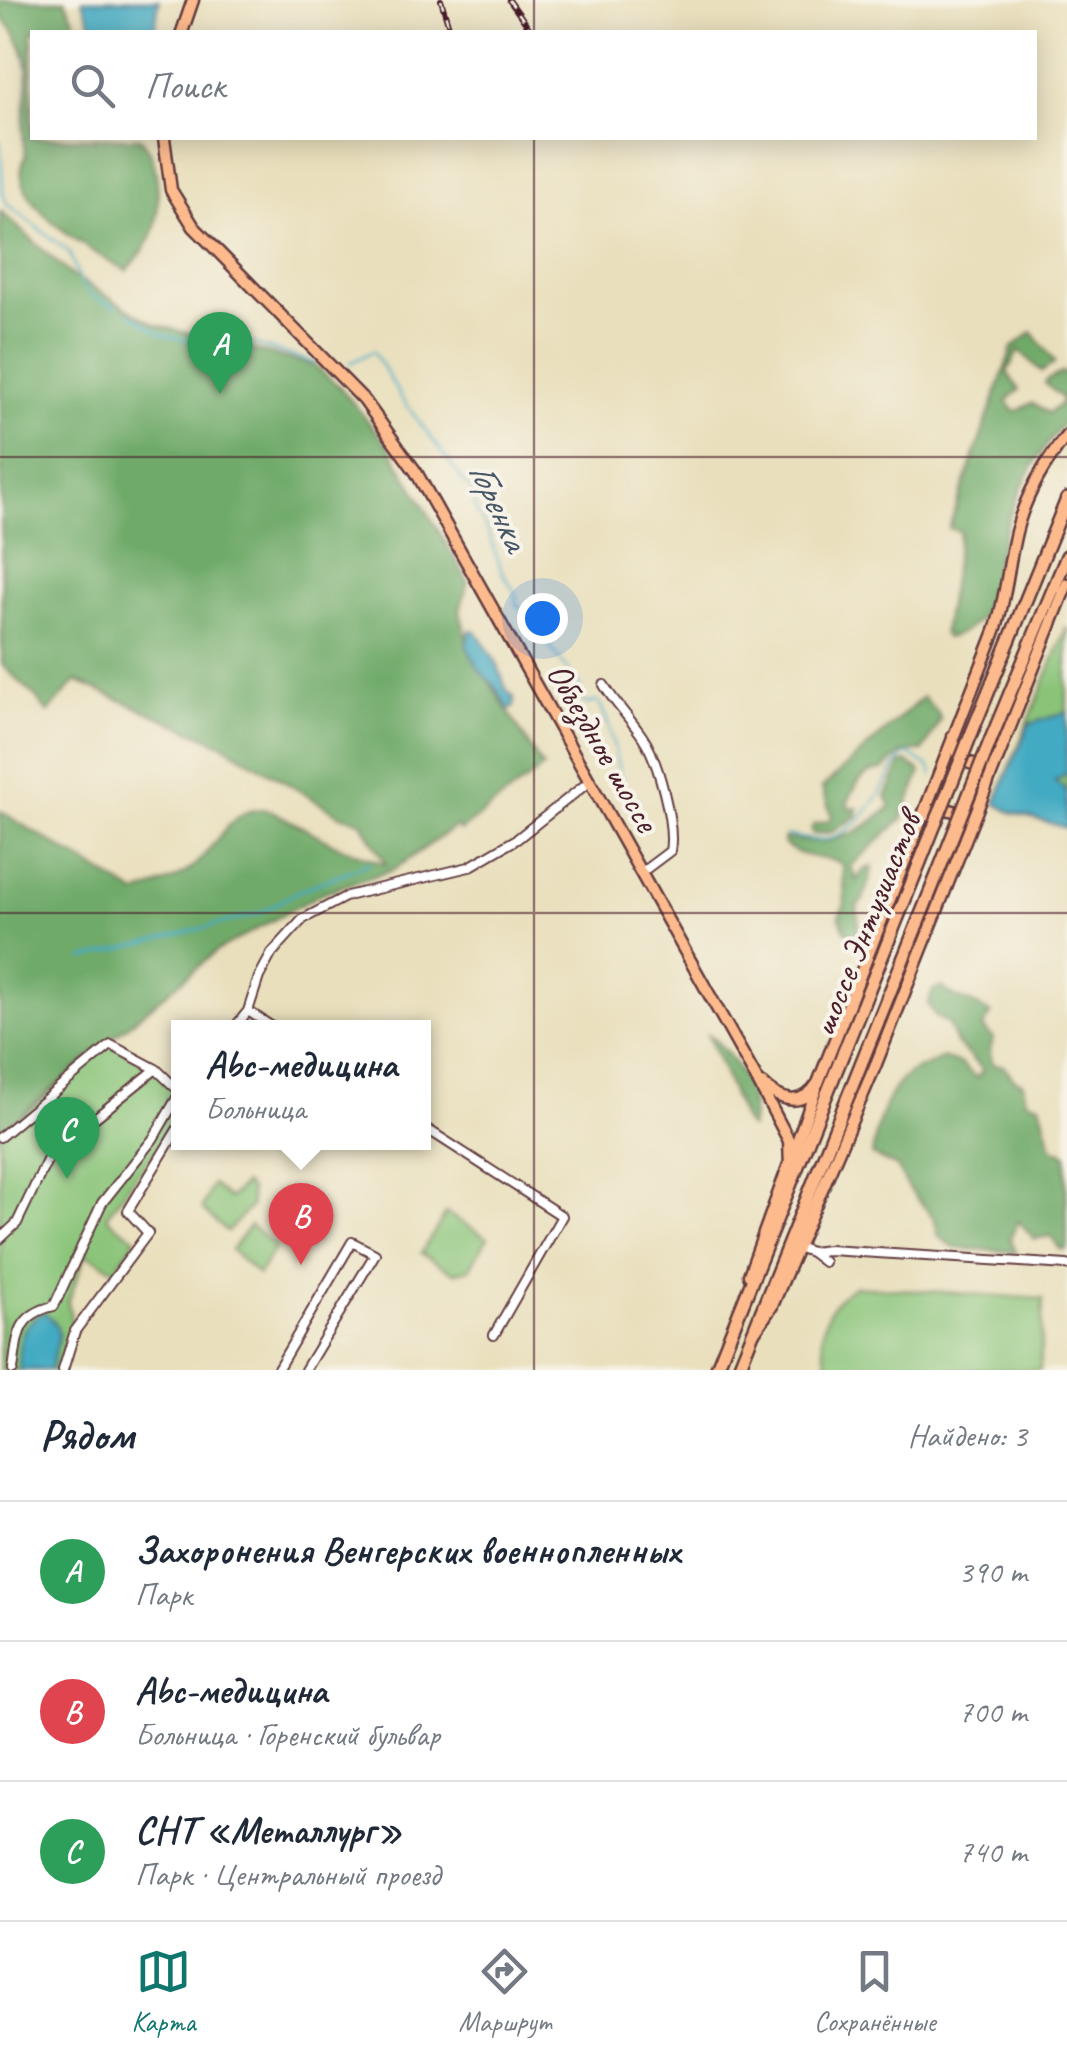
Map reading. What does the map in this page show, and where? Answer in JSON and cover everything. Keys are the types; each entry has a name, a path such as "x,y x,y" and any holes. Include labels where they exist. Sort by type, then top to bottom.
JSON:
{"highway":[{"name":"шоссе Энтузиастов","path":"716,1370 1067,500"},
{"name":"шоссе Энтузиастов","path":"738,1370 1067,556"}],"main road":[{"path":"183,30 193,0"},
{"name":"Объездное шоссе","path":"164,140 172,190 194,227 364,400 392,435 755,1076 789,1141 790,1166"},
{"path":"733,1327 755,1255 842,1016 1000,614 1024,509 1032,488 1067,435"},
{"path":"753,1333 772,1306 876,1064 1067,584"},
{"path":"953,735 956,752 968,763 985,764 999,753"},
{"path":"919,819 933,809 950,809 963,820 966,836"},
{"path":"755,1076 774,1094 788,1100 804,1098 818,1083"}],"street":[{"path":"604,685 644,738 654,758 671,828 670,852 642,872"},
{"path":"240,1020 272,953 303,920 347,896 470,866 517,839 590,781"},
{"path":"248,1010 262,1020"},
{"path":"0,1137 111,1045 156,1069 171,1085"},
{"path":"0,1239 17,1224 50,1154 156,1069"},
{"path":"13,1370 24,1320 36,1310 54,1306 102,1203 152,1139 171,1105"},
{"path":"431,1132 562,1216 494,1335"},
{"path":"63,1370 74,1331 148,1234 128,1211 171,1140"},
{"path":"277,1370 352,1242 375,1254 305,1370"},
{"path":"797,1246 824,1262"},
{"path":"811,1252 1067,1264"}],"green space":[{"path":"0,0 65,0 79,30 30,30 30,140 142,140 147,146 155,169 158,208 146,247 127,271 55,224 26,190 22,173 26,157 23,137 27,69 24,52 0,15"},
{"path":"0,211 70,274 156,325 313,365 339,386 390,448 468,581 460,611 469,648 543,768 460,831 456,826 393,870 324,892 217,951 0,1132 0,811 137,894 189,870 234,820 256,810 270,810 342,848 386,864 361,821 340,815 222,744 76,681 48,713 2,665"},
{"path":"1032,332 1055,362 1042,372 1019,350 1007,372 1019,390 1007,401 1015,412 1032,403 1049,413 1062,403 1060,396 1045,384 1063,372 1067,377 1067,419 1044,449 1017,498 985,611 965,630 946,638 943,633 960,532 949,528 1012,348"},
{"path":"1067,627 1067,827 1011,812 995,803"},
{"path":"923,697 940,720 923,751 903,754 883,769 863,777 847,804 851,809 858,808 857,816 832,832 813,834 814,824 832,817 822,788"},
{"path":"907,762 921,772 902,819 851,866 856,880 865,869 873,867 863,900 857,906 859,926 856,933 846,933 839,916 845,904 843,867 839,862 797,852 784,844 784,838 829,840 867,825 891,806 886,797 901,763"},
{"path":"942,987 991,1014 983,1028 993,1038 992,1064 1004,1066 1014,1079 1023,1083 1026,1100 1040,1104 1052,1148 1066,1154 1067,1250 1060,1249 1051,1236 1034,1239 1019,1221 1010,1238 1016,1252 955,1248 939,1237 934,1218 909,1189 897,1167 872,1155 887,1101 907,1075 943,1058 961,1064 976,1078 983,1070 956,1043 948,1023 936,1017 928,1004 933,990"},
{"path":"707,1033 742,1076 751,1101 750,1128 744,1122"},
{"path":"109,1043 157,1068 171,1080 171,1124 107,1215 136,1239 115,1270 86,1254 68,1302 73,1330 61,1370 0,1370 0,1134"},
{"path":"212,1184 229,1199 244,1184 250,1190 251,1206 227,1232 202,1209"},
{"path":"446,1213 488,1238 469,1269 454,1273 421,1253"},
{"path":"250,1225 276,1247 258,1275 231,1250"},
{"path":"855,1286 1043,1299 1040,1370 831,1370 823,1346 825,1323 835,1302"}],"water":[{"path":"82,0 159,0 155,30 93,30"},
{"path":"470,630 476,631 497,663 507,691 514,697 514,707 509,710 466,645"},
{"path":"1067,712 1067,774 1055,781 1067,791 1067,828 1011,812 995,803 1029,724"},
{"path":"44,1312 58,1331 50,1370 20,1370 22,1336 29,1323"}],"waterway":[{"name":"Горенка","path":"0,141 7,204 69,252 81,283 92,296 116,307"},
{"name":"Горенка","path":"129,313 161,334 185,340 201,335 227,336 315,363"},
{"name":"Горенка","path":"350,363 373,351 400,396 473,494 476,511 516,594 517,604 578,683 582,701 598,701 608,724 626,795 639,800"},
{"name":"Горенка","path":"787,835 819,840 849,828 873,803 897,763 908,753 930,768 932,776"},
{"path":"83,959 258,914 299,891 369,863"}],"railway":[{"path":"441,0 449,27"},
{"path":"509,0 531,30"}],"place":[{"name":"Захоронения Венгерских военнопленных","path":"220,394"},
{"name":"СНТ «Металлург»","path":"67,1179"},
{"name":"Abc-медицина","path":"301,1265"}]}
